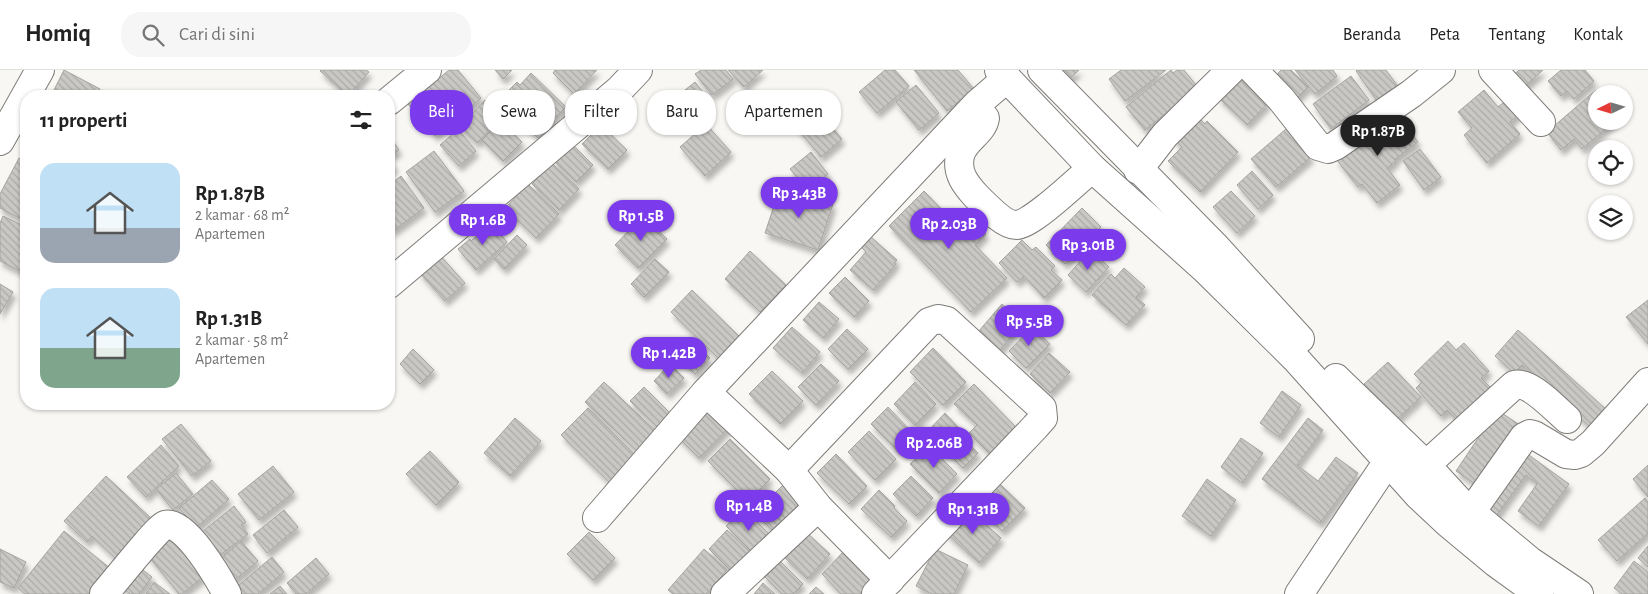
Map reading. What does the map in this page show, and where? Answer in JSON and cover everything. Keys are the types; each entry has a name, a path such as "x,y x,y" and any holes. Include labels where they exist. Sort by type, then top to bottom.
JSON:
{"street":[{"path":"2,121 19,70"},
{"path":"25,90 40,70"},
{"path":"395,96 427,70"},
{"path":"395,279 620,90 638,70"},
{"path":"1042,70 1138,170 1214,245 1333,375 1426,465 1459,501 1530,561 1579,594"},
{"path":"1138,170 1165,135 1231,70"},
{"path":"1253,70 1281,99 1318,146 1328,149 1411,94 1441,70"},
{"path":"1493,70 1541,122"},
{"path":"597,518 706,392 977,104 1002,74 1092,168 1205,269 1295,358 1418,494 1449,524 1496,563 1539,594"},
{"path":"2,121 20,97"},
{"path":"977,104 985,120 982,126 964,144 960,156 962,177 965,184 981,201 1006,223 1015,225 1026,223 1049,206 1092,168"},
{"path":"706,392 789,470 883,587 1043,418 1042,408 947,321 938,319 929,322 789,470"},
{"path":"1471,512 1524,437 1530,434 1534,435 1566,454 1575,455 1581,453 1593,443 1648,382"},
{"path":"1426,465 1514,385 1523,384 1532,389 1567,418"},
{"path":"1300,594 1388,461"},
{"path":"725,594 818,508"},
{"path":"104,594 154,535 164,525 168,524 177,526 200,550 227,594"}],"building":[{"path":"64,70 100,89 100,90 54,90"},
{"path":"366,70 369,72 353,90 341,90 320,71"},
{"path":"449,70 458,70 481,98 473,105 473,90 425,90"},
{"path":"495,70 512,70 503,79"},
{"path":"555,70 597,70 578,90 570,90 553,73"},
{"path":"701,70 726,70 733,79 716,92 716,90 708,90 695,74"},
{"path":"728,70 763,70 744,87"},
{"path":"885,70 895,70 909,86 877,113 859,92"},
{"path":"914,70 958,70 974,89 947,111"},
{"path":"1051,70 1079,70 1064,84"},
{"path":"1121,70 1166,70 1125,101 1109,79"},
{"path":"1171,70 1173,73 1177,70 1184,70 1196,85 1188,91 1190,94 1145,130 1126,107"},
{"path":"1281,70 1291,70 1308,87 1294,101 1273,79"},
{"path":"1295,70 1333,70 1337,76 1315,94"},
{"path":"1357,70 1386,70 1400,89 1379,104"},
{"path":"1519,70 1543,70 1522,89 1511,77"},
{"path":"1561,70 1585,70 1594,81 1574,99 1567,91 1561,96 1548,81"},
{"path":"531,73 548,90 509,90 517,82 520,85"},
{"path":"1239,75 1268,103 1247,125 1218,97"},
{"path":"1351,76 1369,100 1331,129 1313,104"},
{"path":"695,82 701,90 685,90"},
{"path":"916,85 939,113 919,130 896,102"},
{"path":"1484,90 1498,107 1509,98 1521,112 1510,122 1520,134 1487,163 1464,135 1472,128 1458,112"},
{"path":"555,96 565,106 555,118"},
{"path":"1588,97 1588,130 1604,130 1593,140 1588,140 1588,144 1582,149 1574,139 1561,150 1547,132"},
{"path":"483,102 483,135 485,135 477,143 468,135 473,135 473,113"},
{"path":"1396,113 1418,142 1395,159 1396,161 1387,168 1400,185 1377,203 1362,184 1358,187 1336,159"},
{"path":"1196,115 1205,124 1207,121 1238,152 1200,192 1168,161 1182,147 1173,139"},
{"path":"1286,129 1311,157 1276,187 1251,159"},
{"path":"451,135 463,135 476,151 459,166 440,145"},
{"path":"487,135 515,135 522,142 503,161 482,140"},
{"path":"591,135 611,135 627,150 608,169 582,144"},
{"path":"694,135 716,135 731,152 705,176 680,147"},
{"path":"803,135 839,135 842,139 821,157"},
{"path":"570,142 593,165 576,182 553,160"},
{"path":"395,144 399,150 395,153"},
{"path":"1420,149 1441,177 1424,190 1403,161"},
{"path":"434,151 464,191 435,212 406,172"},
{"path":"811,152 828,174 808,191 790,169"},
{"path":"19,158 19,218 0,208 0,194"},
{"path":"552,163 579,189 559,210 532,184"},
{"path":"1252,171 1273,195 1258,209 1237,185"},
{"path":"401,176 424,208 395,230 395,180"},
{"path":"528,184 559,214 536,238 505,208"},
{"path":"780,188 833,204 818,250 765,233"},
{"path":"924,191 955,223 966,213 986,234 975,245 1007,278 971,312 889,226"},
{"path":"1231,191 1255,216 1237,233 1213,207"},
{"path":"1082,208 1101,227 1065,264 1046,245"},
{"path":"3,216 20,224 20,271 0,261 0,223"},
{"path":"643,216 667,239 638,268 615,245"},
{"path":"491,223 507,242 476,270 458,249 470,239 471,241"},
{"path":"517,235 527,245 504,269 494,259"},
{"path":"870,236 897,260 894,263 896,264 873,290 850,270 866,252 861,247"},
{"path":"1022,240 1032,250 1036,247 1055,266 1051,270 1062,280 1044,298 1024,276 1017,282 999,263"},
{"path":"1090,250 1109,267 1086,292 1068,275"},
{"path":"750,251 786,285 760,312 725,279"},
{"path":"439,254 465,283 445,301 419,272"},
{"path":"655,259 669,272 644,297 631,284"},
{"path":"1124,268 1145,287 1136,297 1145,305 1126,325 1092,295 1111,274 1115,278"},
{"path":"845,277 869,301 854,317 829,293"},
{"path":"0,284 13,292 0,314"},
{"path":"692,290 742,339 721,361 671,312"},
{"path":"1648,300 1648,344 1626,317"},
{"path":"819,302 839,319 823,338 803,320"},
{"path":"1002,304 1021,321 999,351 978,332"},
{"path":"792,327 820,352 802,373 773,348"},
{"path":"1032,327 1050,344 1026,368 1009,351"},
{"path":"847,329 868,349 848,369 828,349"},
{"path":"1518,330 1607,410 1591,428 1522,365 1514,373 1495,356"},
{"path":"690,338 710,358 695,374 675,354"},
{"path":"1448,341 1456,350 1464,343 1489,371 1481,378 1491,388 1457,420 1447,410 1441,416 1416,388 1422,382 1414,374"},
{"path":"933,348 966,382 943,405 910,372"},
{"path":"413,349 434,370 420,384 400,364"},
{"path":"1049,353 1070,372 1050,393 1030,374"},
{"path":"1388,362 1421,397 1396,420 1363,385"},
{"path":"670,364 684,378 667,394 654,381"},
{"path":"821,364 839,381 816,405 798,387"},
{"path":"772,371 803,401 780,424 749,394"},
{"path":"604,382 659,434 640,454 585,402"},
{"path":"915,382 936,404 915,425 894,404"},
{"path":"974,384 1016,427 990,454 969,433 977,425 954,404"},
{"path":"644,387 673,416 660,430 630,401"},
{"path":"1282,391 1301,405 1279,437 1260,423"},
{"path":"712,400 734,422 699,458 677,436"},
{"path":"888,407 912,432 896,449 871,424"},
{"path":"588,408 638,458 612,485 561,435"},
{"path":"1497,410 1520,425 1478,486 1456,471"},
{"path":"945,413 960,429 957,432 978,453 963,468 942,447 939,450 924,435"},
{"path":"515,418 541,441 510,476 484,453"},
{"path":"1308,418 1323,430 1297,465 1318,481 1336,457 1358,473 1320,523 1262,479"},
{"path":"181,424 211,461 192,476 162,439"},
{"path":"869,431 896,459 875,480 848,452"},
{"path":"1241,438 1263,453 1242,483 1221,467"},
{"path":"730,439 770,479 748,501 708,461"},
{"path":"161,445 179,466 146,497 127,477"},
{"path":"929,446 957,474 939,493 910,464"},
{"path":"1522,450 1569,484 1539,526 1518,511 1537,484 1526,475 1496,516 1482,506"},
{"path":"430,451 459,482 436,505 406,474"},
{"path":"836,454 867,486 849,504 817,473"},
{"path":"1648,465 1648,497 1633,479"},
{"path":"273,466 294,492 259,520 238,494"},
{"path":"176,473 193,494 173,510 156,489"},
{"path":"106,476 152,519 115,558 92,536 87,542 64,521"},
{"path":"911,476 933,498 916,516 893,494"},
{"path":"1207,479 1236,500 1211,536 1182,516"},
{"path":"212,480 229,499 196,528 179,508"},
{"path":"998,482 1025,508 1002,531 975,505"},
{"path":"783,485 800,503 773,531 755,513"},
{"path":"879,490 907,521 891,537 861,509"},
{"path":"1645,498 1648,502 1648,533 1617,561 1598,540"},
{"path":"234,506 246,522 241,525 248,534 219,556 202,532"},
{"path":"966,507 1001,538 979,563 944,531"},
{"path":"743,508 772,537 755,555 726,526"},
{"path":"284,510 298,527 267,553 253,535"},
{"path":"727,530 752,554 733,573 709,549"},
{"path":"64,531 111,569 91,594 25,594 18,588"},
{"path":"589,532 615,558 593,580 567,554"},
{"path":"806,532 830,554 807,579 784,557"},
{"path":"169,534 204,576 182,594 179,594 146,553"},
{"path":"241,541 258,561 230,584 214,565"},
{"path":"1648,546 1648,567 1638,558"},
{"path":"0,549 26,562 14,588 0,582"},
{"path":"704,549 727,570 706,594 673,594 668,590"},
{"path":"846,549 877,580 863,594 841,594 822,574"},
{"path":"935,549 968,565 954,594 932,594 916,586"},
{"path":"272,557 284,572 258,594 235,594 232,591"},
{"path":"316,558 329,574 306,594 296,594 287,583"},
{"path":"778,559 803,584 793,594 782,594 763,575"},
{"path":"1634,561 1648,572 1648,594 1622,594 1614,588"},
{"path":"134,563 152,577 139,594 130,594 118,584"},
{"path":"154,582 170,594 146,594"},
{"path":"763,583 775,594 754,594"},
{"path":"280,586 287,594 270,594"},
{"path":"816,587 824,594 809,594"}]}
